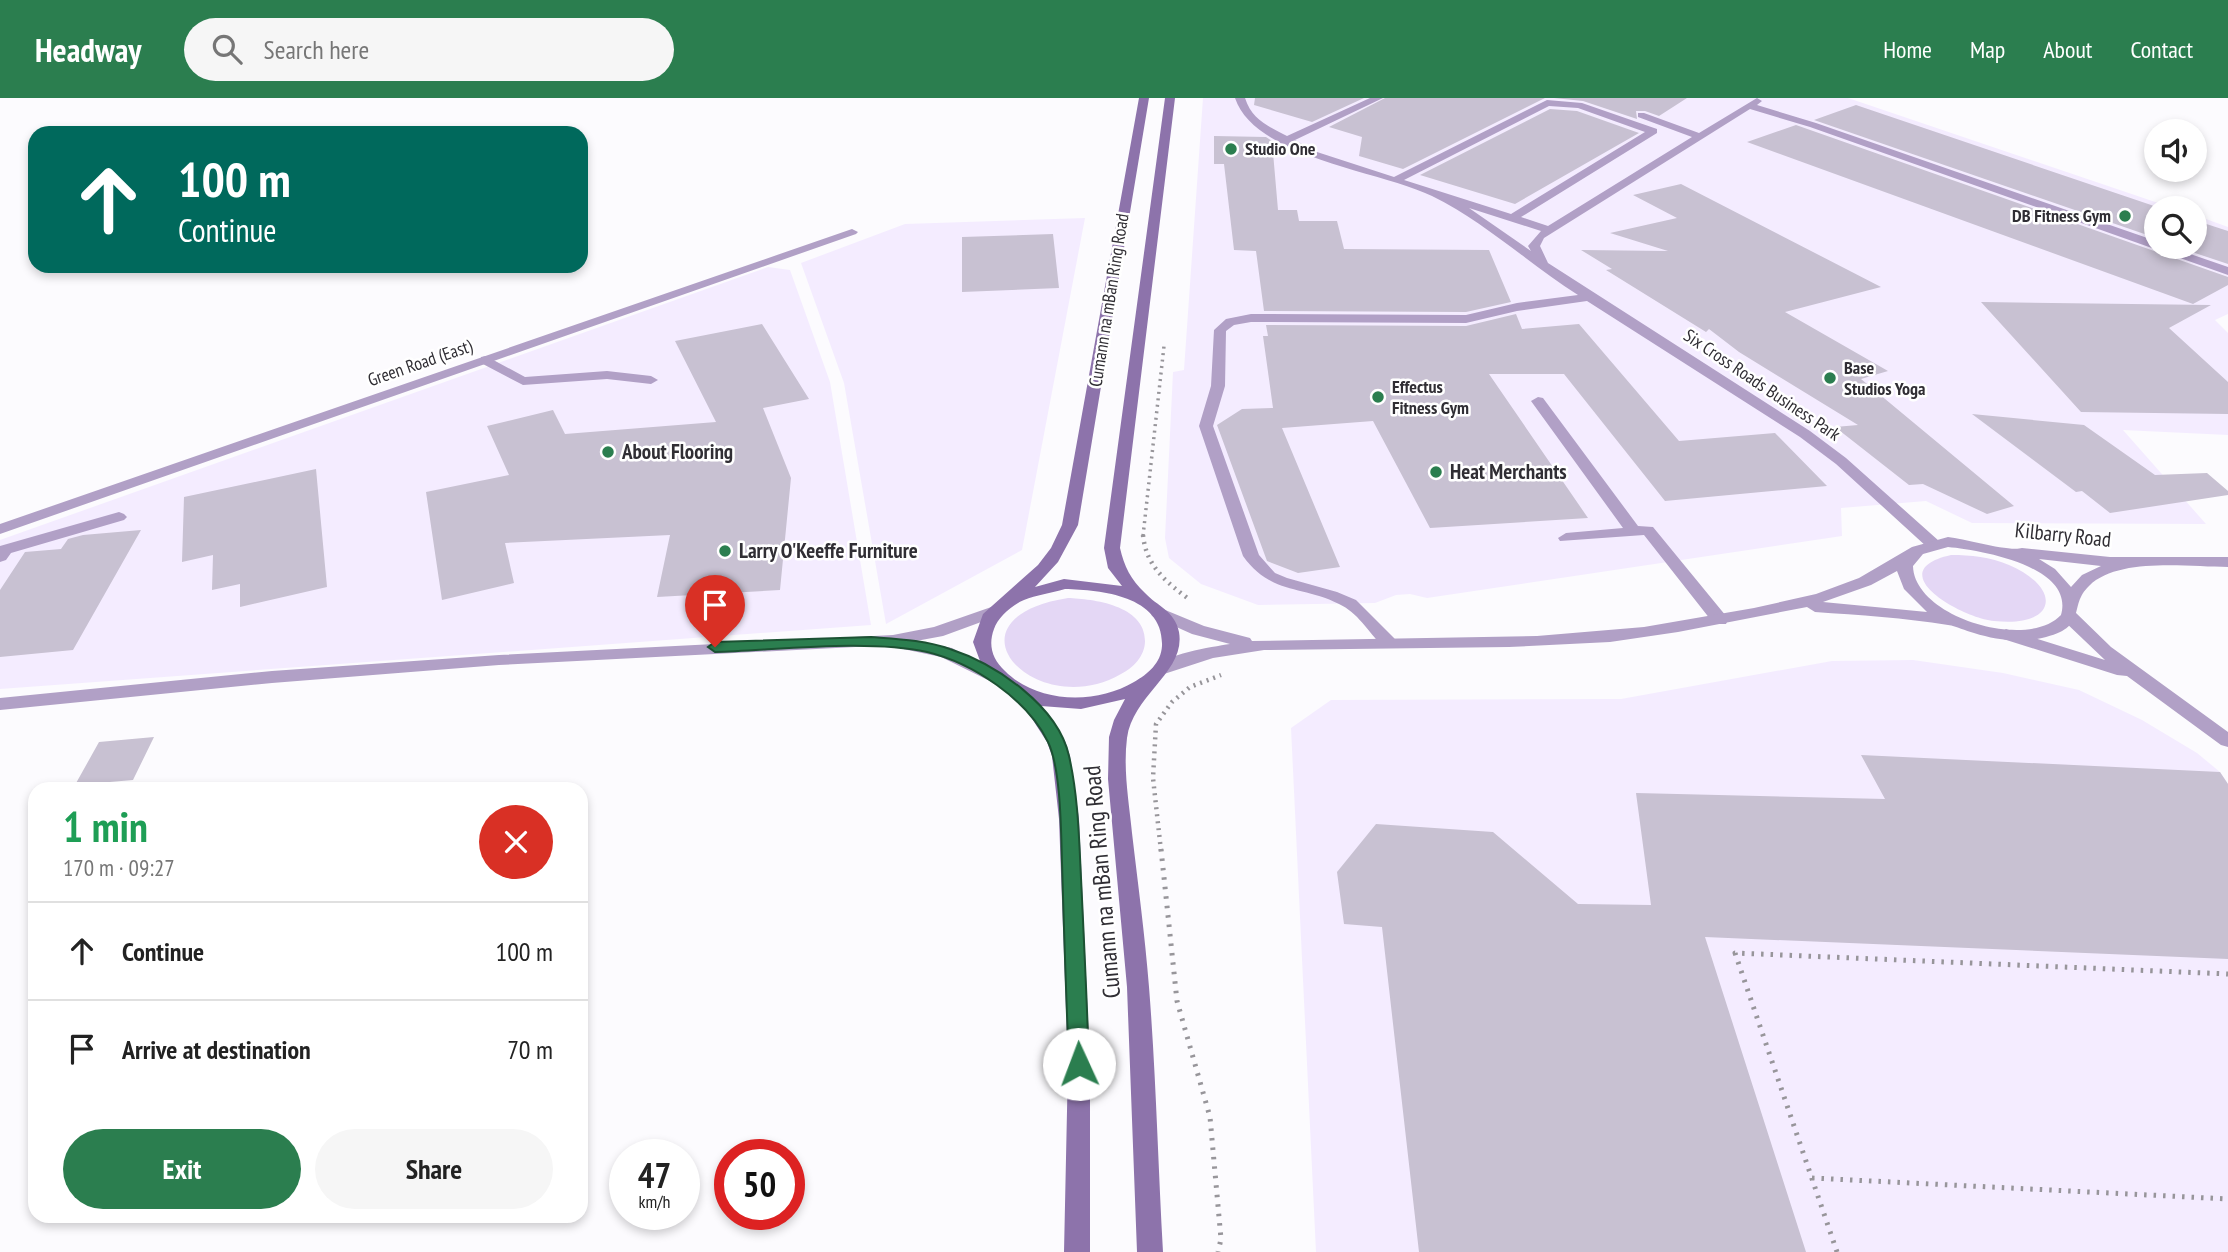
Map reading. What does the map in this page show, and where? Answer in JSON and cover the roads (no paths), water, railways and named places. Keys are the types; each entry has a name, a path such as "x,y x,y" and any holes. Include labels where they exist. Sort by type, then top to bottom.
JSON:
{"main road":[{"name":"Cumann na mBan Ring Road","path":"1002,606 1044,569 1063,543 1070,525 1144,98"},
{"name":"Cumann na mBan Ring Road","path":"1139,597 1116,568 1112,548 1170,98"},
{"path":"1064,584 1096,584 1139,597 1165,621 1171,640 1167,660 1154,676 1117,697 1081,703 1044,700 1004,683 984,661 981,651 983,629 1002,606 1033,590 1064,584"},
{"name":"Cumann na mBan Ring Road","path":"1150,1252 1138,987 1117,779 1121,728 1129,707 1154,676"},
{"name":"Cumann na mBan Ring Road","path":"1004,683 1035,710 1056,741 1061,756 1069,819 1079,1064 1077,1252"}],"street":[{"name":"Six Cross Roads Business Park","path":"1240,98 1248,116 1285,141 1322,158 1550,230"},
{"path":"1285,141 1378,98"},
{"path":"1550,230 1762,98"},
{"path":"1394,181 1547,103 1579,105 1653,131 1511,218"},
{"path":"1749,106 1813,125 2144,241"},
{"path":"1622,108 1700,136"},
{"name":"Six Cross Roads Business Park","path":"1434,193 1471,214 1589,297 1805,434 1841,461 1933,544"},
{"name":"Six Cross Roads Business Park","path":"1550,230 1536,240 1534,249 1541,262 1558,276"},
{"name":"Green Road (East)","path":"0,529 852,232"},
{"path":"2194,259 2228,271"},
{"path":"1388,642 1350,604 1280,582 1260,569 1251,556 1206,426 1218,386 1220,330 1230,321 1251,318 1474,319 1511,308 1589,297"},
{"path":"486,360 523,380 607,375 651,380"},
{"path":"1538,401 1633,532"},
{"path":"0,557 5,550 119,517"},
{"path":"1566,538 1648,530 1720,620"},
{"path":"1154,676 1195,655 1254,644 1593,638 1720,620 1780,609 1850,590 1918,549 1933,544 1965,543 2005,551 2043,570 2062,587 2070,610 2105,651 2228,741"},
{"name":"Kilbarry Road","path":"1984,546 2050,557 2138,562 2228,562"},
{"path":"1908,556 1903,568 1905,581 1916,596 1933,609 1957,621"},
{"name":"Kilbarry Road","path":"2070,610 2078,587 2087,578 2098,572 2138,562"},
{"path":"0,704 285,676 472,662 625,652 871,642 937,632 1002,606"},
{"path":"1780,609 1836,607 1957,621 2094,660 2160,690"},
{"path":"2006,634 2048,631 2061,625 2070,610"},
{"path":"1158,612 1207,633 1254,644"},
{"path":"871,642 902,643 946,652 1004,683"}],"place":[{"name":"Studio One","path":"1231,149"},
{"name":"DB Fitness Gym","path":"2125,216"},
{"name":"Base Studios Yoga","path":"1830,378"},
{"name":"Effectus Fitness Gym","path":"1378,397"},
{"name":"About Flooring","path":"608,452"},
{"name":"Heat Merchants","path":"1436,472"},
{"name":"Larry O'Keeffe Furniture","path":"725,551"}]}
